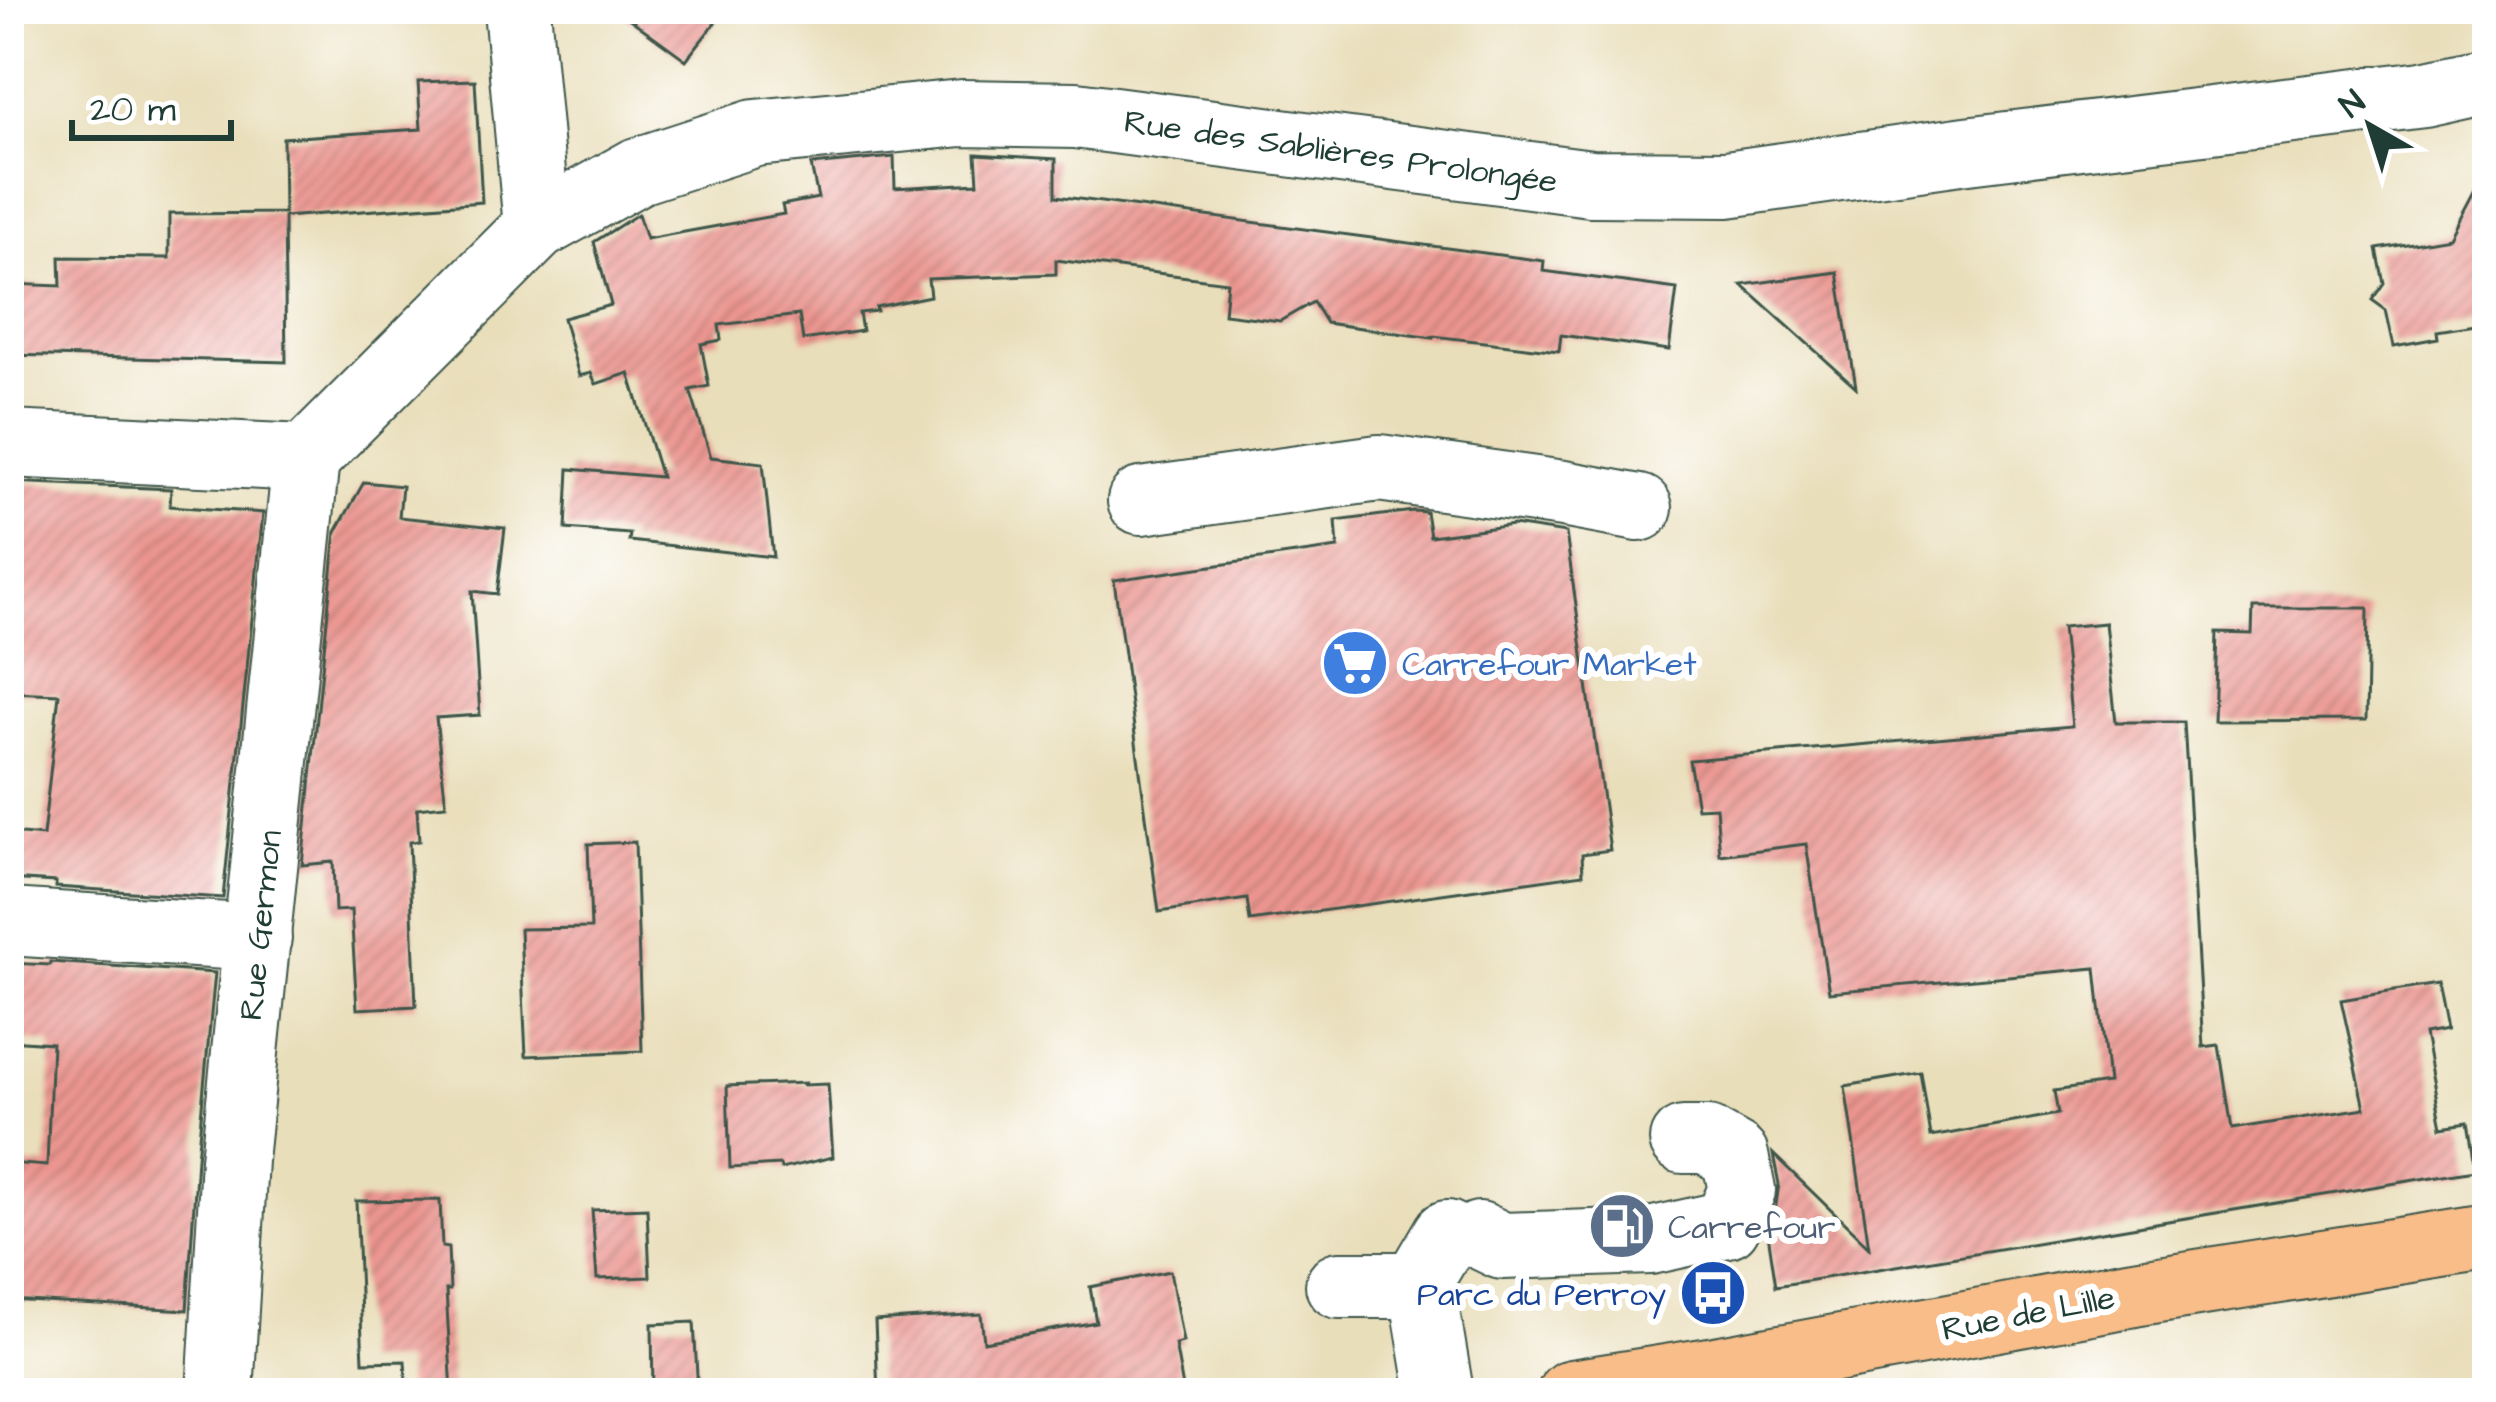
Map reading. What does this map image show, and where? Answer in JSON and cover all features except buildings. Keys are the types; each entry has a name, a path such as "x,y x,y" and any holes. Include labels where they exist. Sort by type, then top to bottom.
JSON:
{"main road":[{"name":"Rue de Lille","path":"1571,1393 2134,1292 2487,1238"}],"street":[{"path":"518,9 537,227"},
{"name":"Rue des Sablières Prolongée","path":"306,458 537,227 638,171 755,133 962,113 1076,115 1591,183 1727,184 2424,94 2487,80"},
{"path":"9,444 306,458"},
{"name":"Rue Germon","path":"220,1393 234,1160 306,458"},
{"path":"1142,501 1379,468 1639,508"},
{"path":"9,922 258,938"},
{"path":"1339,1285 1448,1251 1650,1241 1727,1224 1742,1190 1735,1156 1706,1140 1683,1140"},
{"path":"1440,1393 1426,1309 1448,1251"}],"place":[{"name":"Carrefour Market","path":"1355,663"},
{"name":"Carrefour","path":"1622,1226"},
{"name":"Parc du Perroy","path":"1713,1293"}]}
